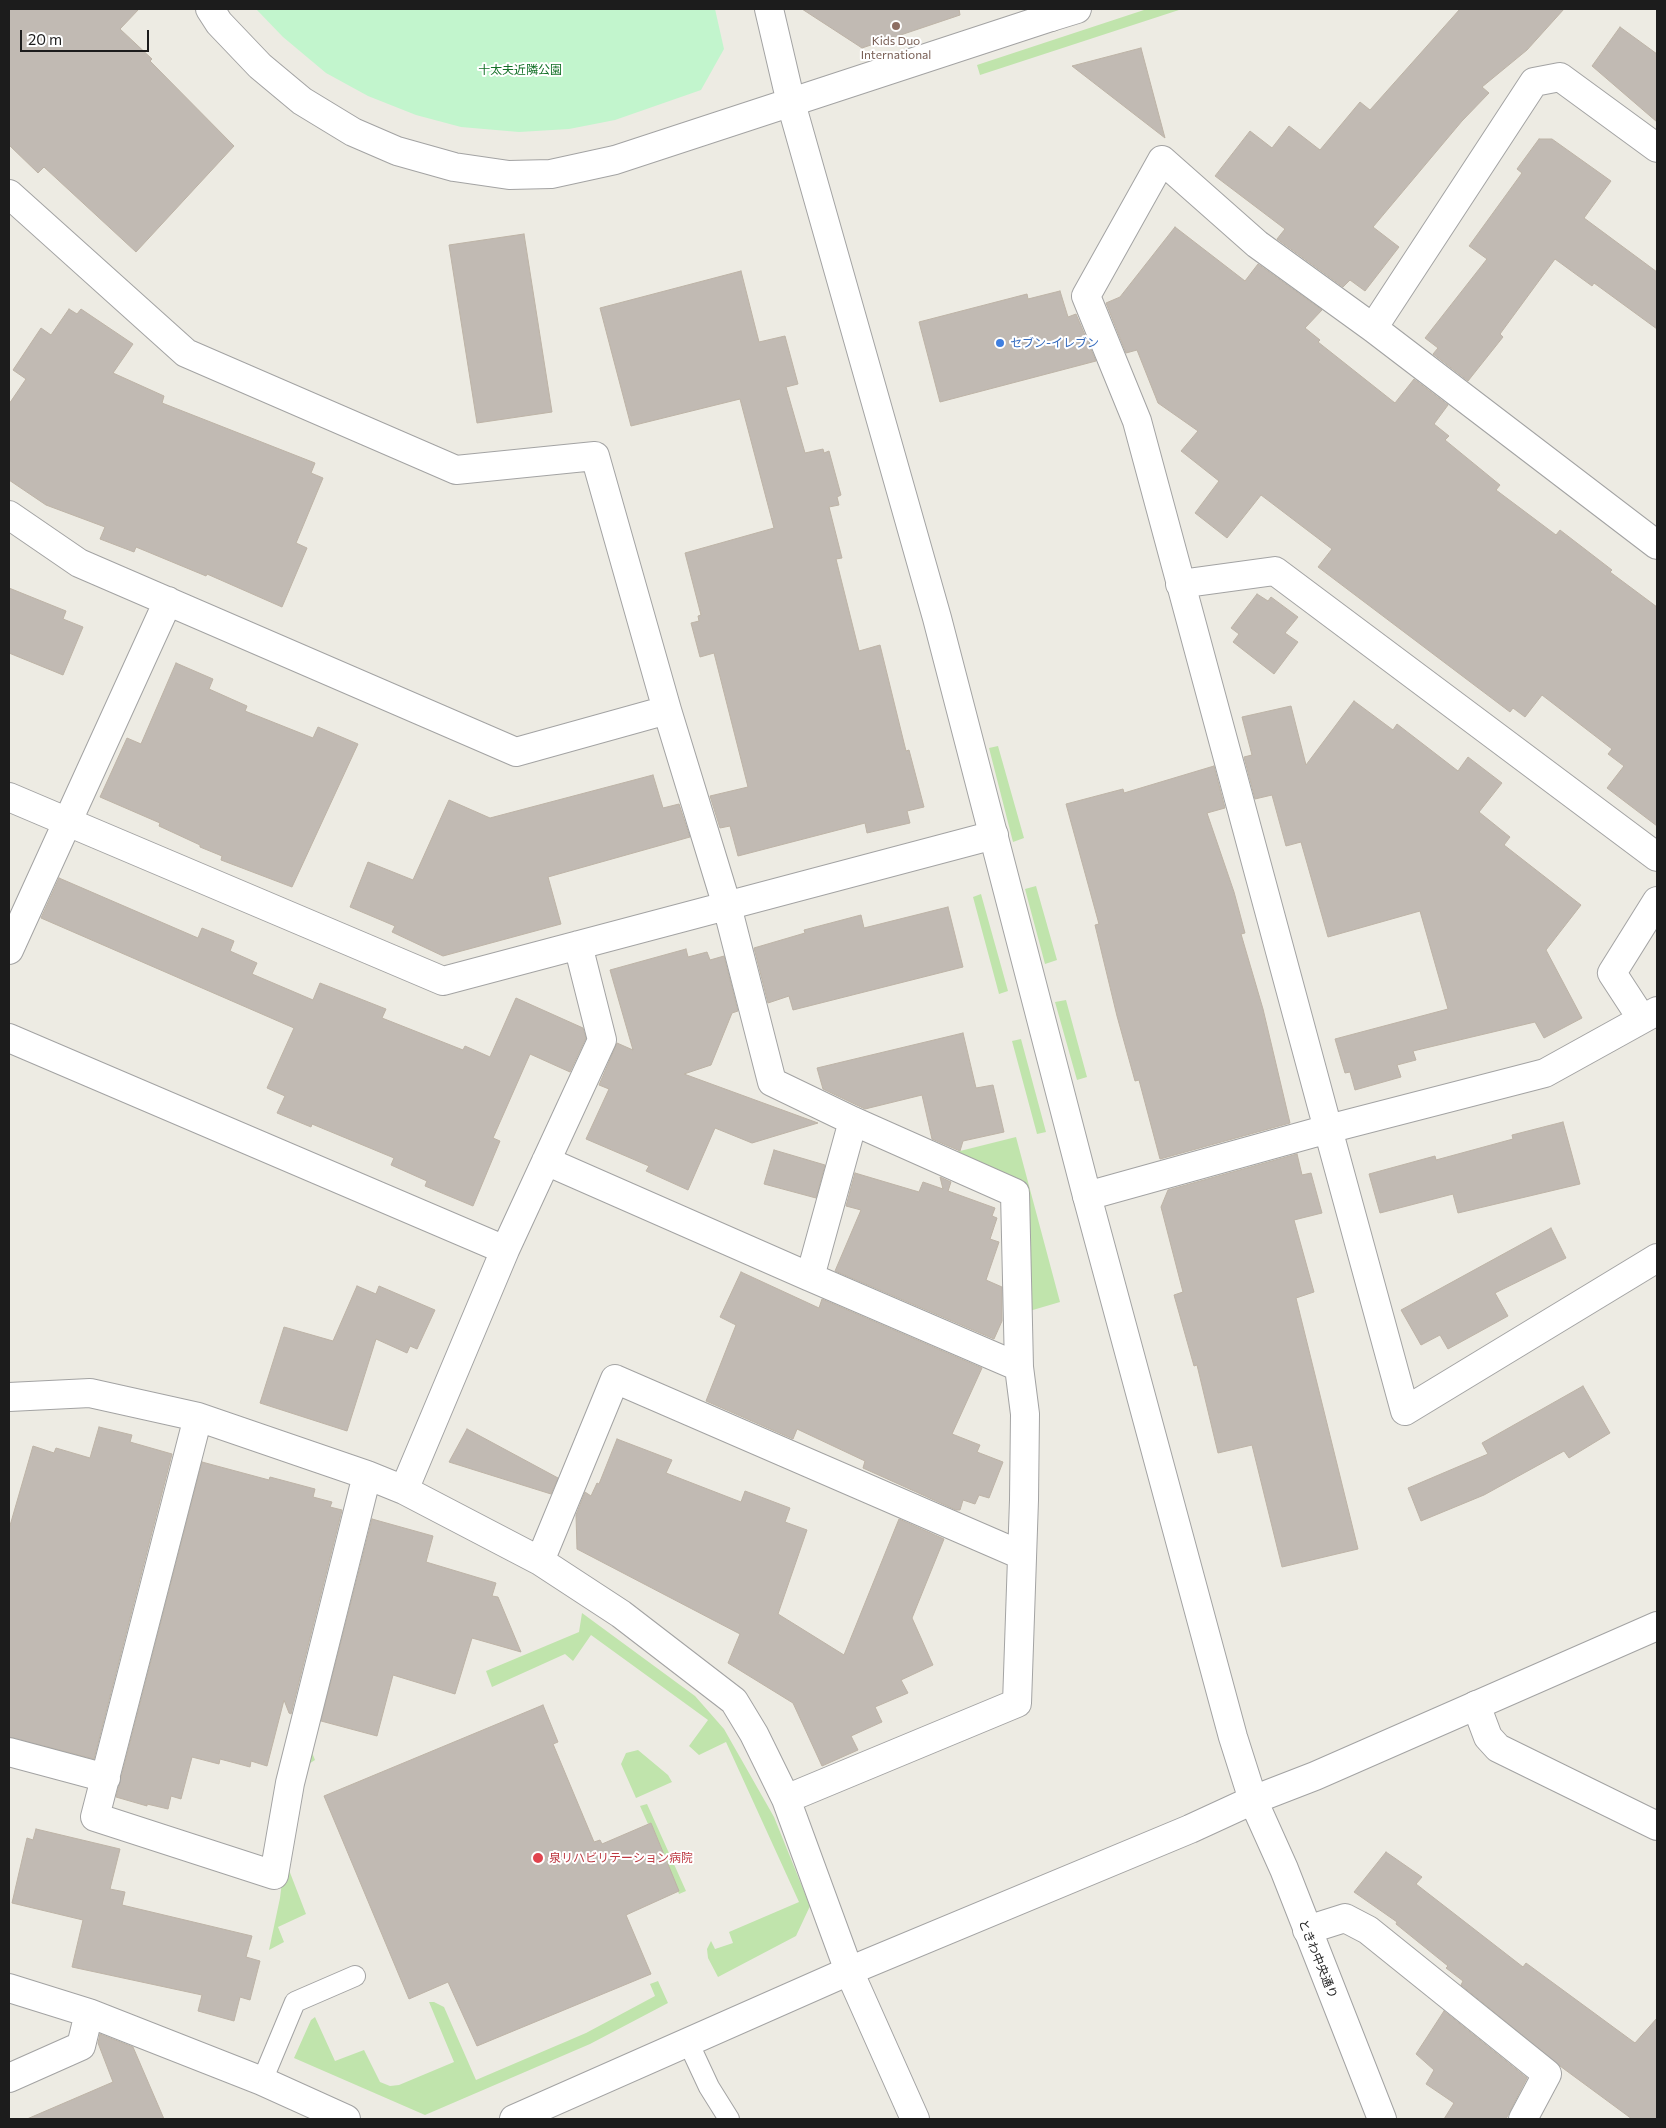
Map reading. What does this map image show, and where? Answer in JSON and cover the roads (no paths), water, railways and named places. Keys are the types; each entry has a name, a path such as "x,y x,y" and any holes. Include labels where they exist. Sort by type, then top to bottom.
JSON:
{"street":[{"path":"210,9 219,22 260,66 302,101 353,132 397,151 454,168 509,175 551,174 615,160 1077,9"},
{"name":"ときわ中央通り","path":"769,9 791,103 934,609 1087,1196 1233,1737 1253,1800 1284,1869 1382,2119"},
{"path":"1373,328 1534,82 1560,77 1657,148"},
{"path":"1657,545 1373,328 1257,244 1162,160 1086,296 1137,421 1404,1411 1657,1258"},
{"path":"9,194 186,353 456,470 595,456 667,710 727,906 772,1082 853,1121 1015,1193 1019,1367 1025,1414 1017,1703 786,1799"},
{"path":"9,515 79,564 516,752 667,710"},
{"path":"1180,584 1275,571 1657,857"},
{"path":"9,950 168,601"},
{"path":"9,797 443,981 994,835"},
{"path":"1087,1196 1328,1129 1545,1073 1650,1015 1612,973 1657,901"},
{"path":"404,1490 505,1250 602,1040 578,945"},
{"path":"9,1038 505,1250"},
{"path":"810,1277 853,1121"},
{"path":"546,1161 1019,1367"},
{"path":"540,1560 615,1379 1022,1555"},
{"path":"9,1398 90,1393 198,1418 367,1475 404,1490 540,1560 621,1614 734,1701 754,1734 786,1799 849,1971 915,2119"},
{"path":"198,1418 106,1778 94,1817 274,1875 290,1783 367,1475"},
{"path":"514,2119 849,1971 1000,1906 1190,1829 1253,1800 1315,1776 1657,1626"},
{"path":"1476,1705 1488,1737 1498,1748 1657,1826"},
{"path":"9,1752 106,1778"},
{"path":"1307,1930 1345,1918 1368,1930 1547,2074 1523,2119"},
{"path":"9,1988 89,2013 262,2081 346,2119"},
{"path":"9,2078 80,2046 89,2013"}],"lane":[{"path":"262,2081 295,2002 355,1976"},
{"path":"688,2042 709,2087 729,2119"}],"place":[{"name":"Kids Duo International","path":"896,26"},
{"name":"セブン-イレブン","path":"1000,343"},
{"name":"泉リハビリテーション病院","path":"538,1858"}],"park label":[{"name":"十太夫近隣公園","path":"520,70"}]}
